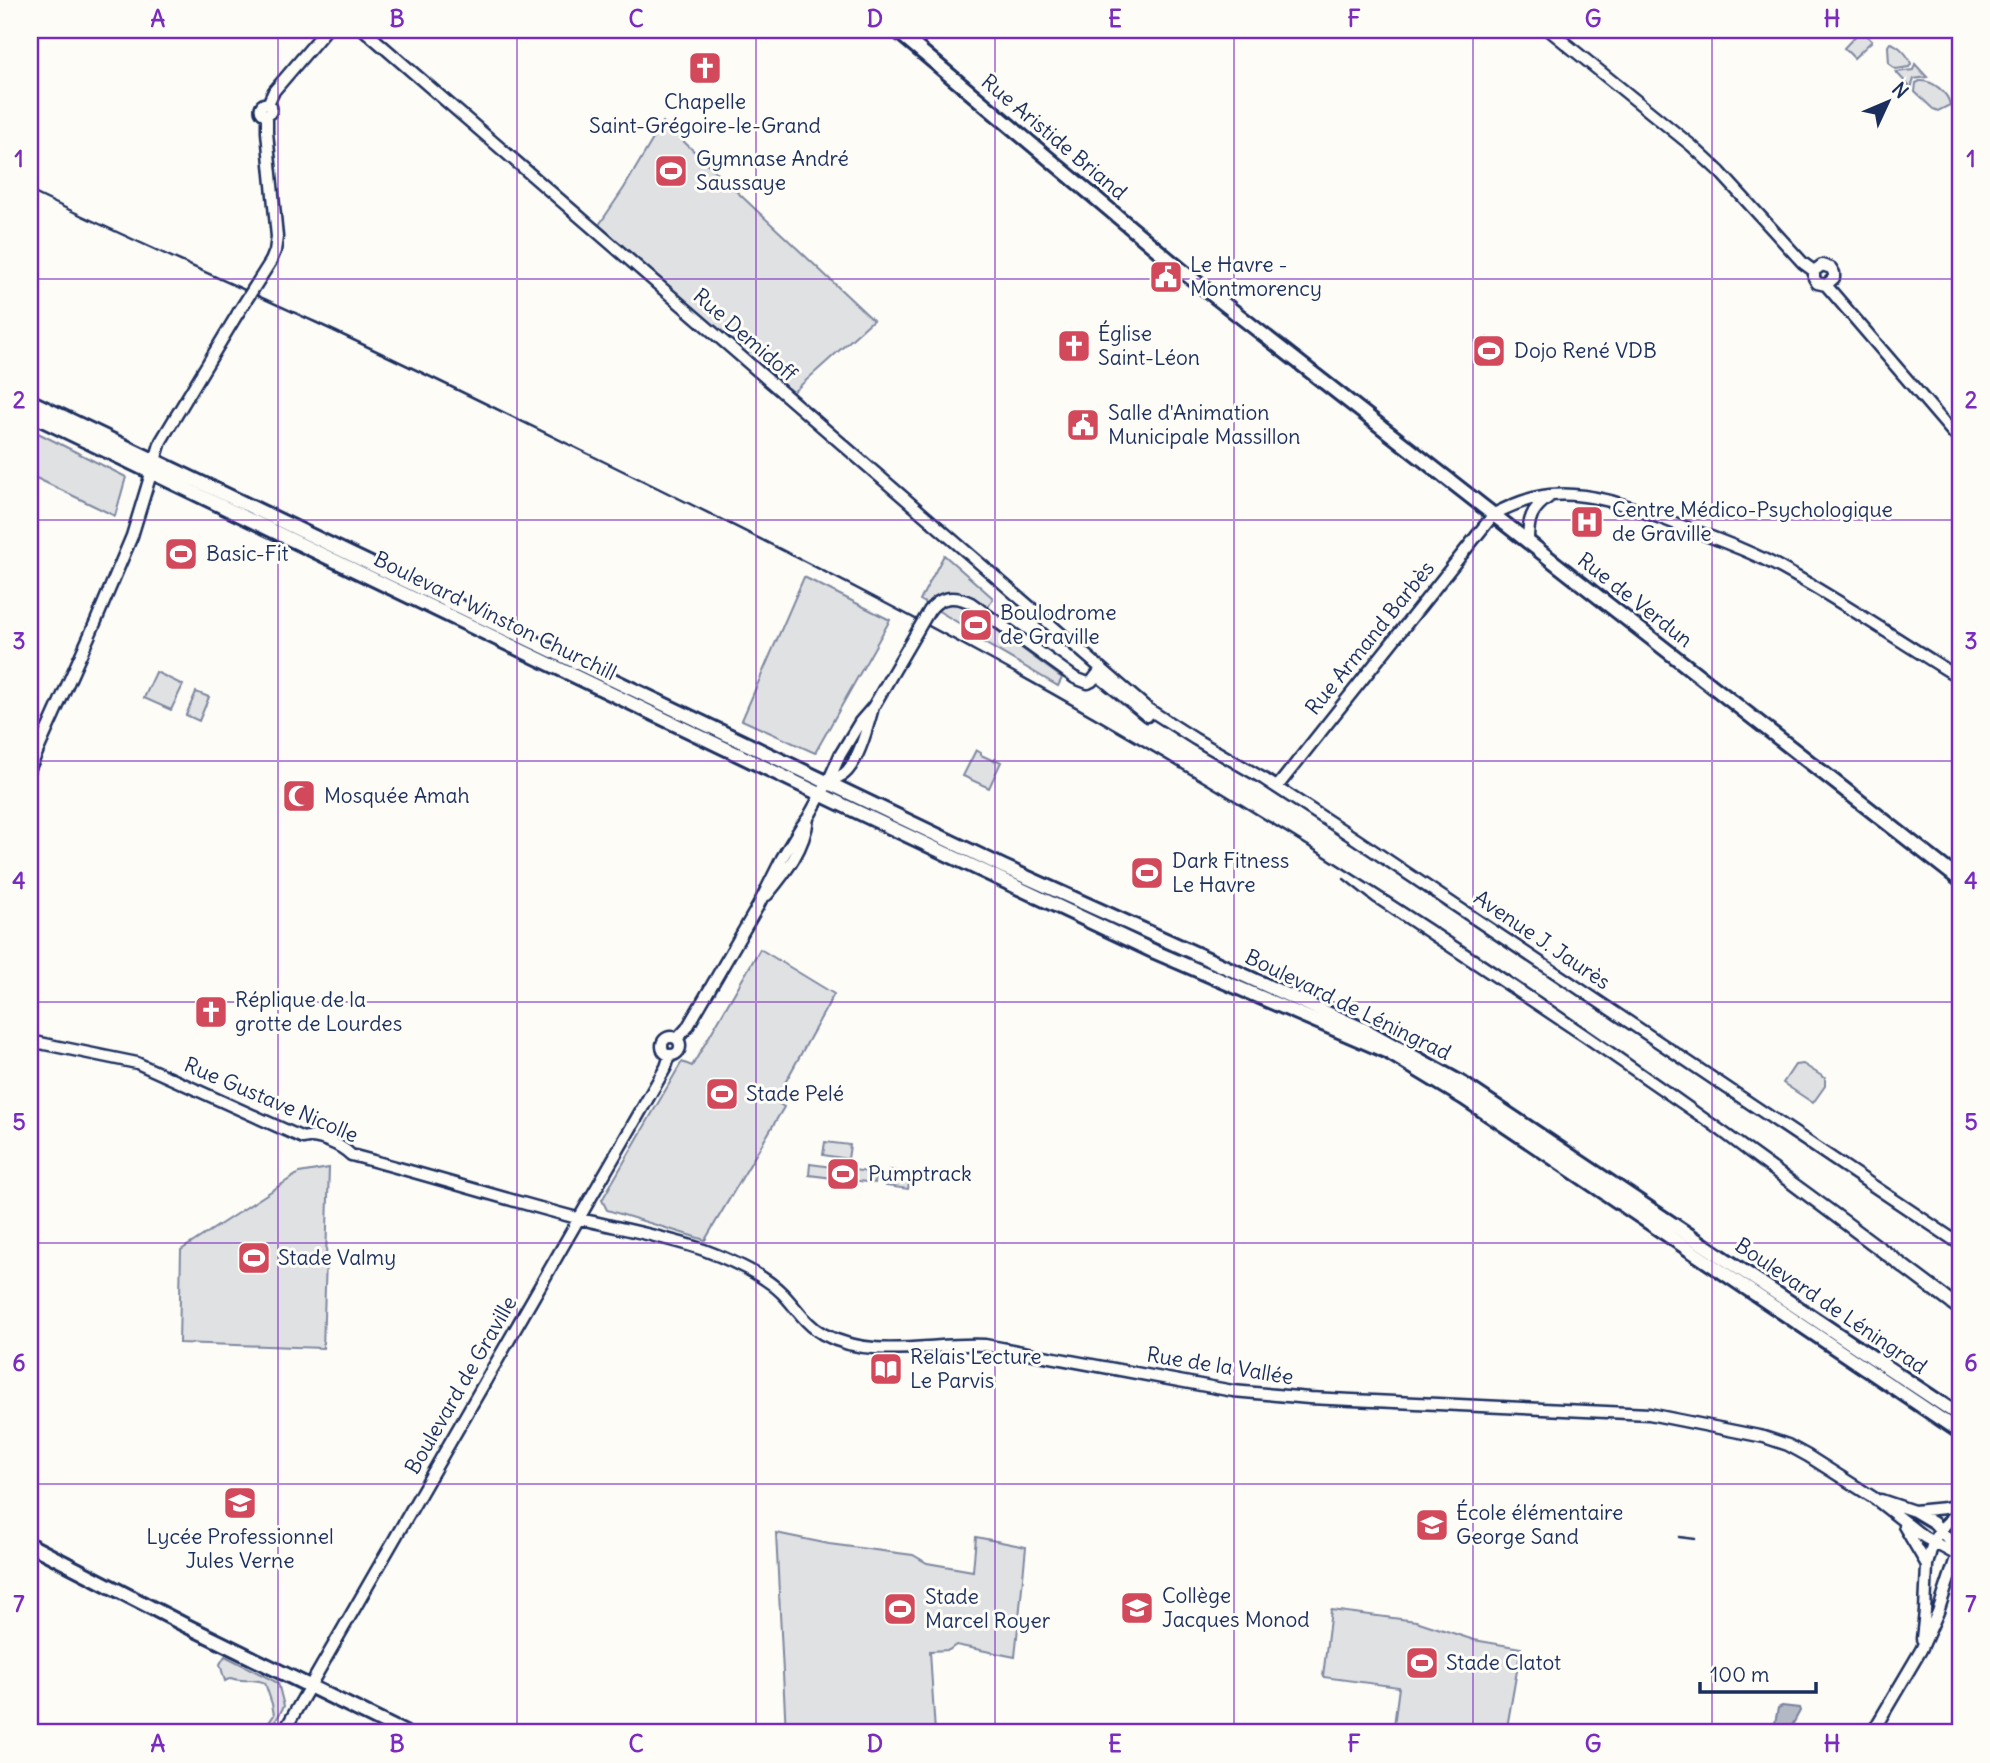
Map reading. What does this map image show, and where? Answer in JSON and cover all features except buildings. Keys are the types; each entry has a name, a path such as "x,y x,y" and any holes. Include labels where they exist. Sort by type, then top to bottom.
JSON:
{"main road":[{"name":"Rue Aristide Briand","path":"896,30 1186,274"},
{"name":"Rue de Verdun","path":"1186,274 1960,880"},
{"name":"Boulevard Winston Churchill","path":"30,401 154,466 821,794"},
{"name":"Boulevard Winston Churchill","path":"30,414 154,466 751,746"},
{"name":"Boulevard de Léningrad","path":"751,746 1029,878 1367,1031 1418,1058 1463,1084 1960,1416"},
{"name":"Boulevard de Léningrad","path":"821,794 1155,952 1388,1052 1464,1098 1960,1432"},
{"path":"30,1545 405,1733"}],"street":[{"path":"30,768 132,536 165,432 271,261 277,237 267,109 274,91 326,30"},
{"name":"Rue Demidoff","path":"364,30 1099,672"},
{"path":"1549,30 1686,141 1720,173 1803,263 1814,271"},
{"path":"1814,271 1822,265 1831,268 1834,278 1826,285"},
{"path":"1814,271 1817,283 1826,285 1960,441"},
{"path":"1528,541 1529,518 1532,512 1552,495"},
{"path":"1494,514 1519,502 1552,495 1578,495 1609,500 1770,562 1960,678"},
{"name":"Rue Armand Barbès","path":"1277,787 1494,514"},
{"path":"821,794 828,782 849,768 873,708 929,611 938,601 946,598 961,598 971,603 1075,678 1087,683 1099,672 1147,716"},
{"name":"Avenue J. Jaurès","path":"1099,672 1148,709 1277,787 1960,1244"},
{"name":"Boulevard de Graville","path":"283,1733 666,1067 670,1055 680,1050 677,1039 687,1027 758,906 792,863 807,830 808,818 821,794"},
{"name":"Rue Gustave Nicolle","path":"30,1041 137,1063 303,1138 311,1136 344,1149 354,1156 579,1218"},
{"name":"Rue de la Vallée","path":"579,1218 671,1240 718,1256 769,1282 814,1328 822,1334 847,1343 890,1349 985,1345 1256,1394 1653,1414 1788,1445 1874,1498"},
{"path":"1874,1498 1914,1511 1934,1523 1959,1549"},
{"path":"1874,1498 1933,1542 1959,1549"},
{"path":"1874,1498 1906,1528 1927,1565"},
{"path":"1914,1511 1960,1507"},
{"path":"1921,1650 1927,1565 1933,1542 1960,1507"},
{"path":"1872,1733 1921,1650 1938,1612 1959,1549"}],"shaded area":[{"path":"1861,30 1872,41 1854,58 1844,48"},
{"path":"1890,43 1906,54 1911,64 1909,67 1896,69 1889,64"},
{"path":"1915,64 1927,77 1914,79 1911,88 1896,72 1913,70"},
{"path":"1920,81 1939,88 1950,105 1938,111 1933,109 1915,92 1916,83"},
{"path":"663,122 873,320 790,395 599,225"},
{"name":"Dojo René VDB","path":"1487,338 1501,353 1492,364 1476,348"},
{"path":"30,429 126,477 115,516 30,475"},
{"name":"Boulodrome de Graville","path":"944,555 993,598 982,619 1062,678 1058,686 971,635 972,631 920,600"},
{"path":"804,577 890,620 815,753 742,720"},
{"path":"156,672 183,685 171,710 144,698"},
{"path":"196,692 209,697 199,721 186,715"},
{"path":"976,750 981,755 1001,762 989,788 963,776"},
{"name":"Stade Pelé","path":"760,949 834,994 775,1101 784,1107 705,1240 607,1210 602,1200 680,1065 682,1062 692,1066"},
{"path":"1803,1064 1825,1078 1825,1086 1813,1103 1783,1083 1795,1065"},
{"path":"825,1142 850,1145 848,1159 823,1155"},
{"name":"Pumptrack","path":"810,1164 876,1173 875,1183 809,1175"},
{"name":"Stade Valmy","path":"329,1168 323,1348 179,1343 181,1250 299,1173"},
{"path":"889,1170 911,1173 908,1189 886,1186"},
{"name":"Stade Marcel Royer","path":"776,1533 829,1544 913,1555 927,1563 973,1571 976,1537 1026,1547 1015,1657 956,1645 949,1650 930,1651 935,1733 786,1733"},
{"name":"Stade Clatot","path":"1331,1610 1416,1621 1474,1640 1521,1648 1506,1733 1393,1733 1399,1687 1323,1677"},
{"path":"225,1656 278,1683 284,1706 269,1733 252,1733 267,1725 274,1715 265,1683 231,1678 225,1681 220,1664"},
{"path":"1778,1708 1799,1708 1800,1711 1788,1733 1773,1733"}],"railway":[{"path":"30,191 381,353 733,525 988,658 1115,729 1240,804 1486,961 1726,1127 1960,1300"},
{"path":"1344,879 1373,902 1709,1129 1960,1318"},
{"path":"1679,1537 1695,1539"}],"place":[{"name":"Chapelle Saint-Grégoire-le-Grand","path":"705,68"},
{"name":"Gymnase André Saussaye","path":"671,171"},
{"name":"Le Havre - Montmorency","path":"1166,277"},
{"name":"Église Saint-Léon","path":"1074,346"},
{"name":"Dojo René VDB","path":"1489,351"},
{"name":"Salle d'Animation Municipale Massillon","path":"1083,425"},
{"name":"Centre Médico-Psychologique de Graville","path":"1587,522"},
{"name":"Basic-Fit","path":"181,554"},
{"name":"Boulodrome de Graville","path":"976,625"},
{"name":"Mosquée Amah","path":"299,796"},
{"name":"Dark Fitness Le Havre","path":"1147,873"},
{"name":"Réplique de la grotte de Lourdes","path":"211,1012"},
{"name":"Stade Pelé","path":"722,1094"},
{"name":"Pumptrack","path":"843,1174"},
{"name":"Stade Valmy","path":"254,1258"},
{"name":"Relais Lecture Le Parvis","path":"886,1369"},
{"name":"Lycée Professionnel Jules Verne","path":"240,1503"},
{"name":"École élémentaire George Sand","path":"1432,1525"},
{"name":"Collège Jacques Monod","path":"1137,1608"},
{"name":"Stade Marcel Royer","path":"900,1609"},
{"name":"Stade Clatot","path":"1422,1663"}]}
